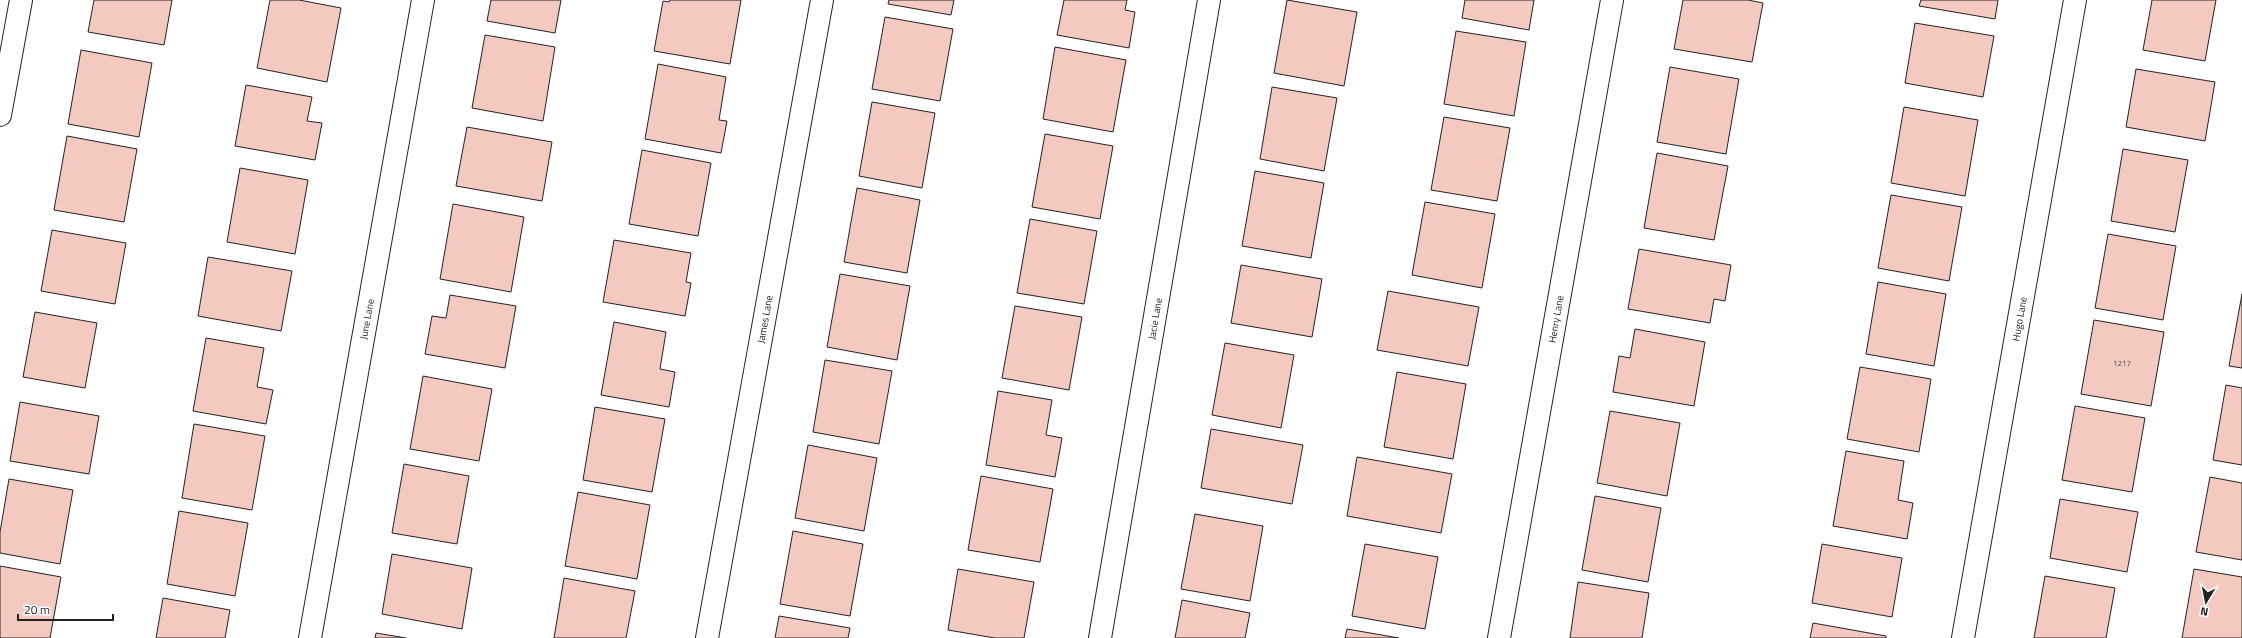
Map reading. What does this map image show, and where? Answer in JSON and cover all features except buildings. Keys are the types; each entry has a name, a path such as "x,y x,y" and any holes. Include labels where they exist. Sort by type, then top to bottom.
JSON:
{"street":[{"path":"0,115 21,0"},
{"name":"June Lane","path":"310,638 423,0"},
{"name":"James Lane","path":"707,638 822,0"},
{"name":"Jacie Lane","path":"1100,638 1209,0"},
{"name":"Henry Lane","path":"1499,638 1612,0"},
{"name":"Hugo Lane","path":"1963,638 2075,0"}]}
